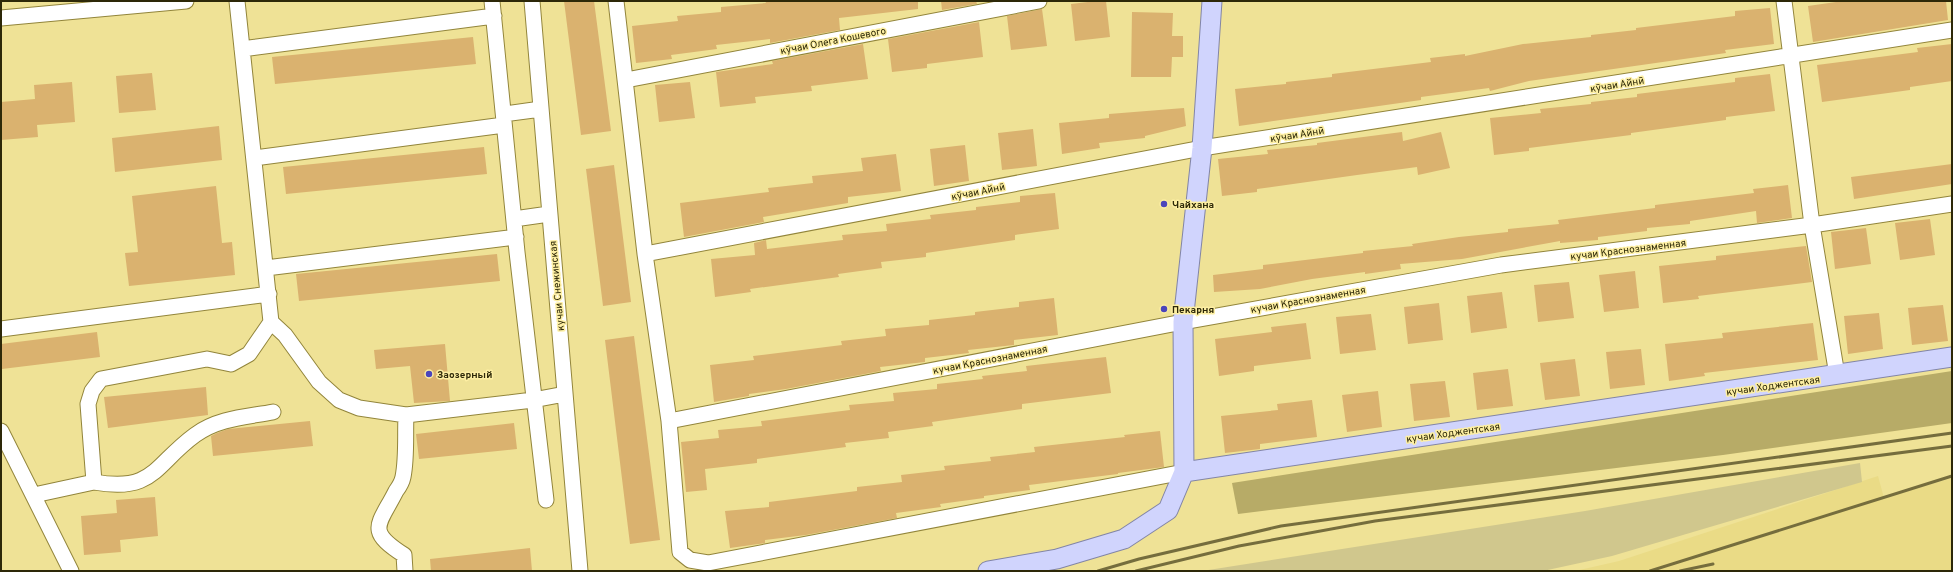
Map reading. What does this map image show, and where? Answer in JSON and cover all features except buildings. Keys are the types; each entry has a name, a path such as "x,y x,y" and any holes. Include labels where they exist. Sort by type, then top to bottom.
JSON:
{"main road":[{"path":"988,571 1057,559 1124,539 1168,510 1184,472 1184,322 1202,148 1212,1"},
{"name":"кучаи Ходжентская","path":"1184,472 1952,357"}],"street":[{"path":"1,18 186,1"},
{"path":"94,482 88,404 92,391 101,379 208,360 231,364 249,354 271,322 237,1"},
{"name":"кучаи Снежинская","path":"532,1 580,571"},
{"path":"616,1 645,254 669,421 680,552 690,560 708,562 1184,472"},
{"name":"кӯчаи Олега Кошевого","path":"626,80 1040,1"},
{"path":"1784,1 1812,226 1837,375"},
{"path":"242,49 493,8 514,219 546,500"},
{"name":"кӯчаи Айнӣ","path":"645,254 1202,148 1952,30"},
{"path":"254,158 504,119 541,109"},
{"name":"кучаи Краснознаменная","path":"669,421 1184,322 1501,265 1812,226 1952,204"},
{"path":"514,219 550,214"},
{"path":"266,268 516,237"},
{"path":"1,329 269,294"},
{"path":"271,322 285,335 319,382 339,400 359,408 406,415 534,400 565,394"},
{"path":"34,494 94,482 111,485 136,483 154,473 195,435 223,420 273,412"},
{"path":"405,571 404,556 387,544 379,532 380,518 387,509 403,479 406,415"},
{"path":"1,431 34,494 71,571"}],"shaded area":[{"path":"1952,371 1952,423 1723,455 1238,514 1232,483"},
{"path":"1860,463 1862,482 1612,556 1543,571 1202,571 1585,511"},
{"path":"1878,476 1884,498 1952,478 1952,571 1575,571 1619,561"}],"railway":[{"path":"1098,571 1139,559 1281,526 1952,433"},
{"path":"1136,571 1239,546 1375,521 1952,446"},
{"path":"1650,571 1952,476"},
{"path":"1680,571 1713,564"}],"place":[{"name":"Чайхана","path":"1164,204"},
{"name":"Пекарня","path":"1164,309"},
{"name":"Заозерный","path":"429,374"}]}
